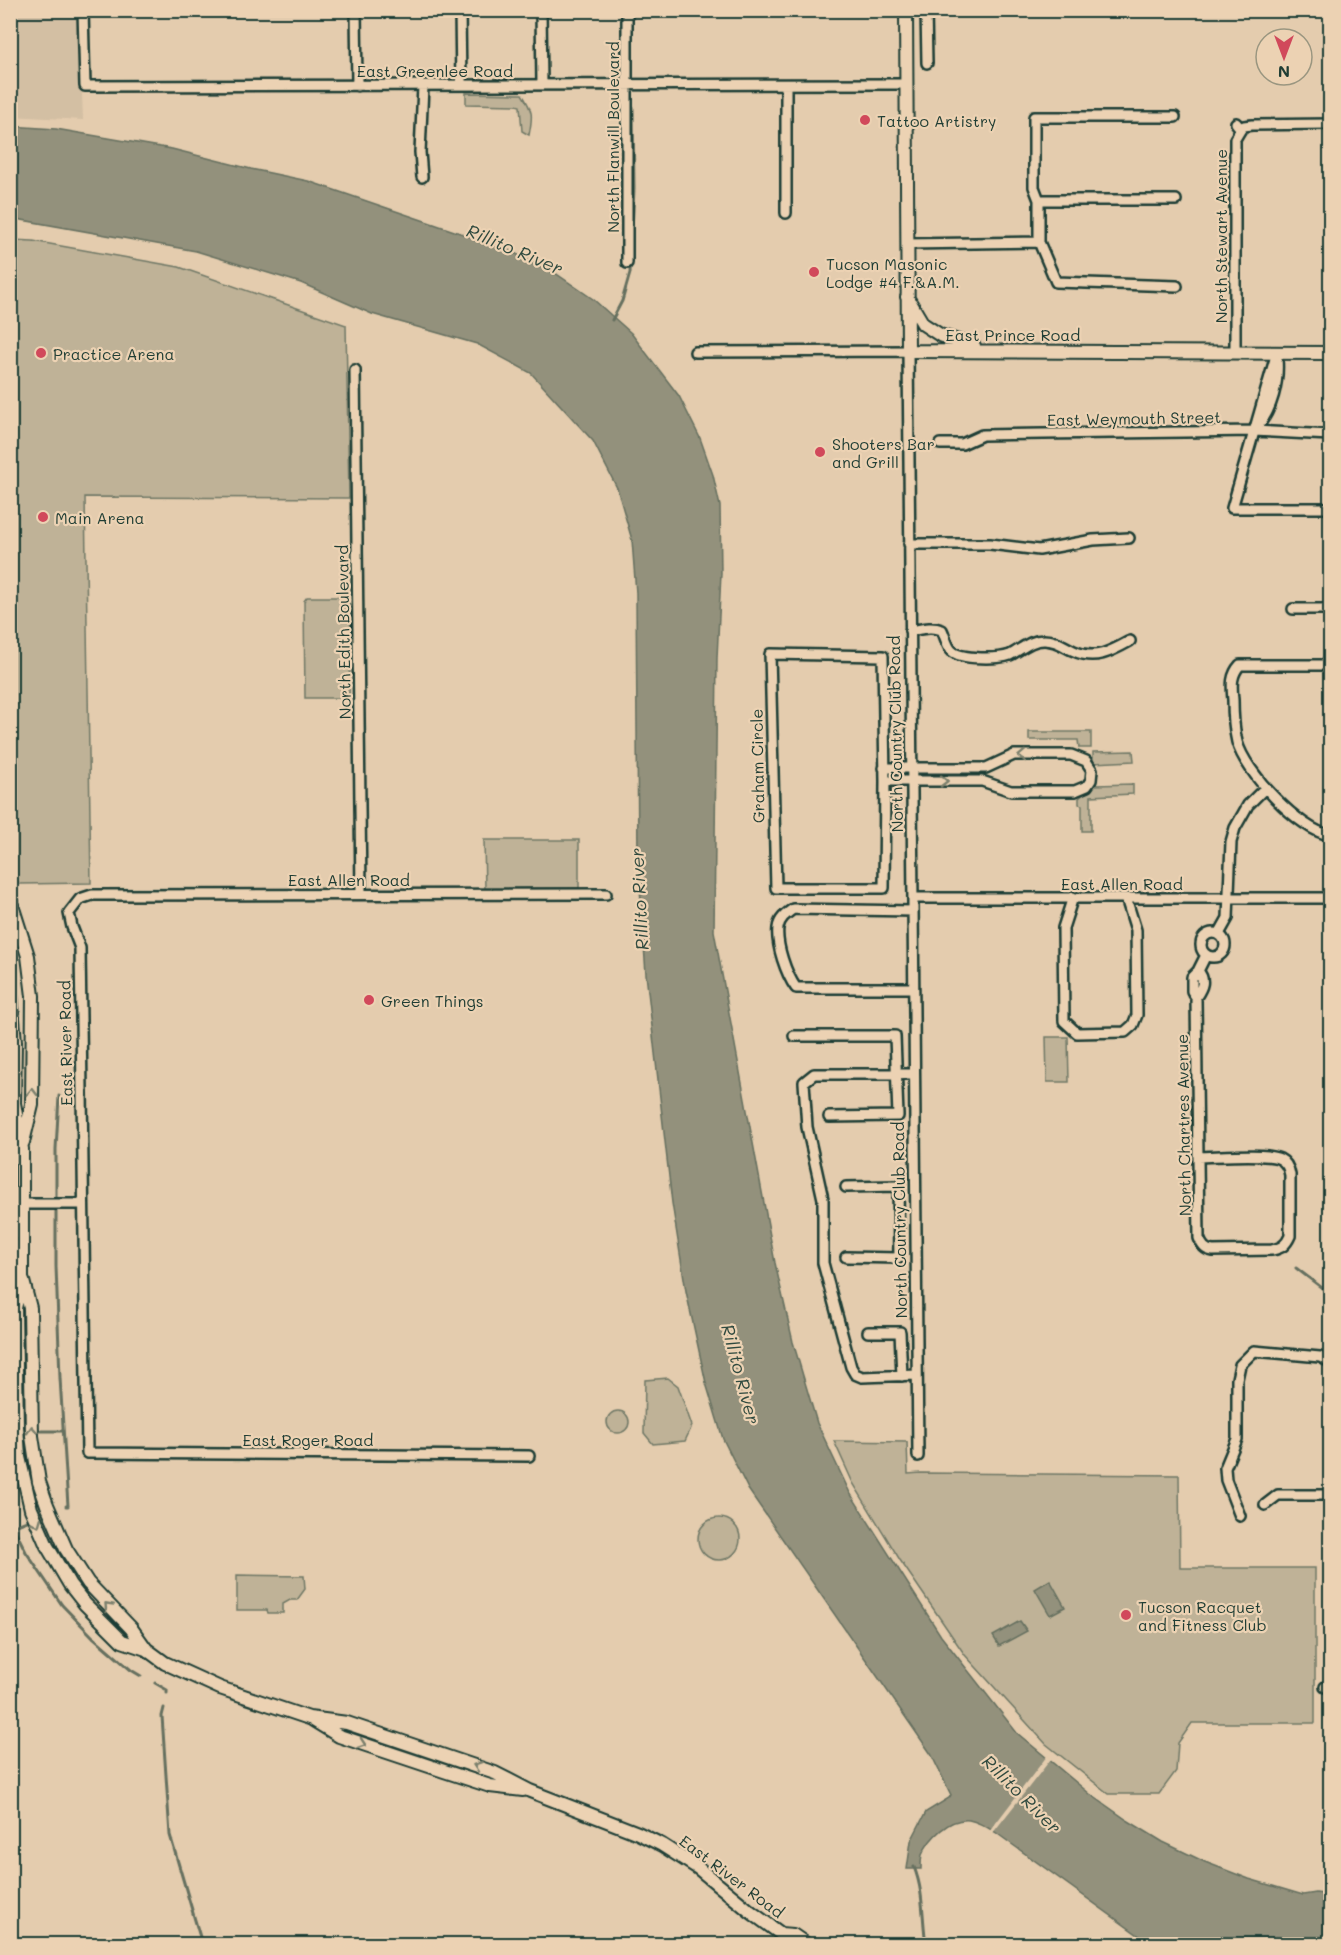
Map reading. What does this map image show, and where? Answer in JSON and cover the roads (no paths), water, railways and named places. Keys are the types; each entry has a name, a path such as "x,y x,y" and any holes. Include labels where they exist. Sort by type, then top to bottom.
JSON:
{"main road":[{"name":"North Country Club Road","path":"906,10 908,351"},
{"path":"907,297 923,324 940,335 987,350"},
{"name":"East Prince Road","path":"908,351 1330,353"},
{"name":"East River Road","path":"10,899 28,956 33,996 32,1105 22,1149"},
{"name":"East River Road","path":"10,983 15,1042 14,1103 22,1149 22,1279 15,1308 20,1464 31,1509 57,1564 85,1604 122,1641 146,1649 165,1663 217,1687 309,1718 339,1736 462,1778 490,1786 530,1791 620,1825 662,1845 698,1868 783,1939 793,1935 806,1944"}],"street":[{"name":"East Greenlee Road","path":"83,10 85,86 906,84"},
{"path":"357,10 357,86"},
{"path":"460,10 461,85"},
{"path":"541,10 542,85"},
{"name":"North Flanwill Boulevard","path":"627,10 627,263"},
{"path":"926,10 927,63"},
{"path":"786,85 786,213"},
{"path":"422,177 420,141 423,86"},
{"path":"1175,117 1034,117 1034,187 1039,200 1039,242 1056,282 1177,286"},
{"name":"North Stewart Avenue","path":"1235,352 1235,140 1238,126 1330,124"},
{"path":"1039,200 1176,200"},
{"path":"907,244 1039,242"},
{"name":"East Prince Road","path":"695,352 908,351"},
{"name":"North Country Club Road","path":"908,351 918,1456"},
{"path":"1277,352 1278,373 1269,408 1266,416 1254,431 1232,508 1330,508"},
{"name":"North Edith Boulevard","path":"355,370 361,893"},
{"name":"East Weymouth Street","path":"940,444 962,444 982,435 1254,431 1330,435"},
{"path":"909,544 990,544 1039,550 1093,540 1129,538"},
{"path":"1293,609 1330,609"},
{"path":"910,631 925,628 942,630 950,650 960,656 1001,658 1031,642 1042,640 1054,640 1087,656 1100,655 1130,641"},
{"name":"Graham Circle","path":"770,654 883,656 885,781 884,888 776,888 770,654"},
{"path":"1330,665 1240,665 1232,680 1237,743 1250,768 1265,788 1307,827 1330,835"},
{"path":"884,768 987,768 1014,755 1071,755 1086,761 1092,770 1091,780 1087,786 1075,791 1011,791 982,781 885,781"},
{"name":"North Chartres Avenue","path":"1219,934 1228,918 1231,842 1235,828 1248,805 1265,788"},
{"name":"East Allen Road","path":"92,895 606,894"},
{"name":"East River Road","path":"87,1453 80,948 69,913 80,899 92,895"},
{"path":"1072,897 1063,928 1064,1022 1077,1033 1125,1032 1133,1025 1137,1015 1136,930 1126,898"},
{"name":"East Allen Road","path":"913,898 1330,898"},
{"path":"913,911 793,909 782,917 778,928 782,960 787,975 796,988 913,988"},
{"name":"North Chartres Avenue","path":"1211,933 1219,934 1224,940 1224,951 1214,957 1206,955 1201,950 1202,939 1211,933"},
{"name":"North Chartres Avenue","path":"1198,1157 1266,1157 1283,1161 1290,1175 1290,1236 1286,1244 1272,1250 1207,1250 1199,1238 1196,998 1192,991 1192,977 1198,971 1206,955"},
{"path":"794,1036 895,1036 897,1116 828,1116"},
{"path":"914,1074 814,1074 804,1082 807,1127 823,1199 822,1257 851,1367 855,1374 862,1377 917,1375"},
{"path":"846,1187 898,1186 899,1258 846,1257"},
{"path":"22,1204 83,1204"},
{"path":"899,1225 916,1226"},
{"path":"868,1332 900,1332 902,1376"},
{"path":"1240,1516 1226,1479 1226,1468 1237,1439 1236,1382 1240,1365 1254,1351 1320,1357 1330,1362"},
{"name":"East Roger Road","path":"87,1453 529,1456"},
{"path":"1264,1504 1278,1495 1330,1494"}],"water":[{"name":"Rillito River","path":"10,126 56,129 172,149 308,181 504,248 555,273 593,299 631,333 679,396 700,438 713,475 720,506 721,573 717,658 714,931 775,1263 793,1342 817,1423 850,1493 941,1636 1017,1733 1090,1794 1163,1842 1249,1879 1303,1895 1316,1893 1330,1895 1330,1944 1164,1944 1141,1937 995,1832 980,1823 969,1820 954,1822 941,1830 925,1849 921,1869 907,1869 911,1841 926,1812 951,1795 931,1754 748,1489 723,1439 706,1383 686,1291 672,1203 646,974 638,859 636,593 632,540 617,488 593,441 531,373 477,344 372,314 301,283 196,251 11,218"},
{"path":"1050,1580 1065,1607 1050,1615 1035,1589"},
{"path":"1020,1621 1027,1631 999,1646 993,1636"}],"waterway":[{"path":"612,320 622,301 630,273 634,189 633,107"},
{"path":"56,1197 59,1096"},
{"path":"56,1211 60,1378 68,1506 66,1506"},
{"path":"1296,1268 1330,1294"},
{"path":"40,1431 63,1431"},
{"path":"27,1521 17,1525 15,1530 26,1552 62,1605 93,1637 141,1676"},
{"path":"155,1683 167,1690 167,1693"},
{"path":"164,1708 162,1716 170,1835 202,1944"},
{"path":"914,1867 921,1895 926,1944"}],"place":[{"name":"Tattoo Artistry","path":"865,120"},
{"name":"Tucson Masonic Lodge #4 F.&A.M.","path":"814,272"},
{"name":"Practice Arena","path":"41,353"},
{"name":"Shooters Bar and Grill","path":"820,452"},
{"name":"Main Arena","path":"43,517"},
{"name":"Green Things","path":"369,1000"},
{"name":"Tucson Racquet and Fitness Club","path":"1126,1615"}]}
